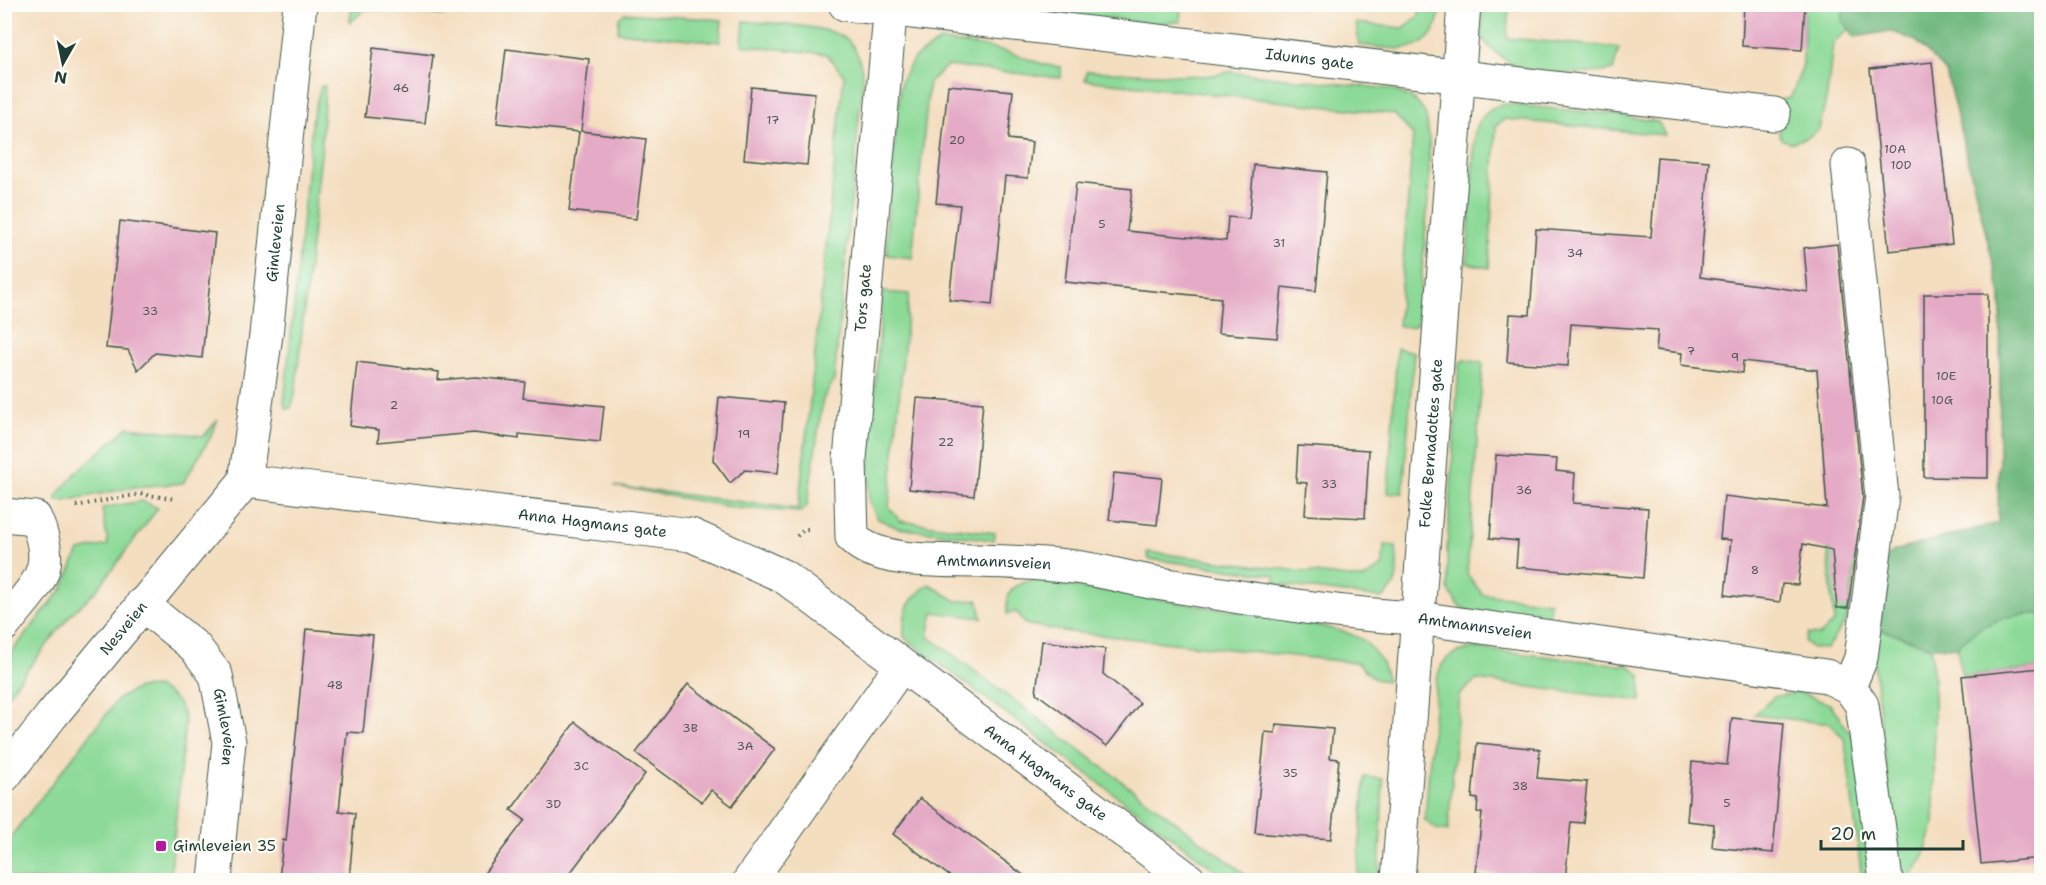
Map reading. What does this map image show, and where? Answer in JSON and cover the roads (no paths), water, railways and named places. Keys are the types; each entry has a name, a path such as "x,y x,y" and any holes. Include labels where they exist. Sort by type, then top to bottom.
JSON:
{"street":[{"name":"Gimleveien","path":"245,481 266,335 300,4"},
{"name":"Idunns gate","path":"845,4 890,7 1774,114"},
{"name":"Folke Bernadottes gate","path":"1398,880 1464,4"},
{"name":"Tors gate","path":"890,7 852,435 849,503 852,537 860,546 901,556"},
{"path":"1848,165 1882,496 1861,658 1849,687 1862,705 1868,733 1886,880"},
{"name":"Nesveien","path":"4,776 142,604 245,481"},
{"name":"Anna Hagmans gate","path":"245,481 691,535 783,576 1189,880"},
{"path":"4,625 39,580 47,559 46,542 20,517"},
{"name":"Amtmannsveien","path":"901,556 927,560 1026,562 1071,567 1160,584 1348,612 1418,618 1826,676 1849,687"},
{"name":"Gimleveien","path":"142,604 195,647 216,675 229,742 215,880"},
{"path":"750,880 901,666"}],"place":[{"name":"Gimleveien 35","path":"161,846"}]}
